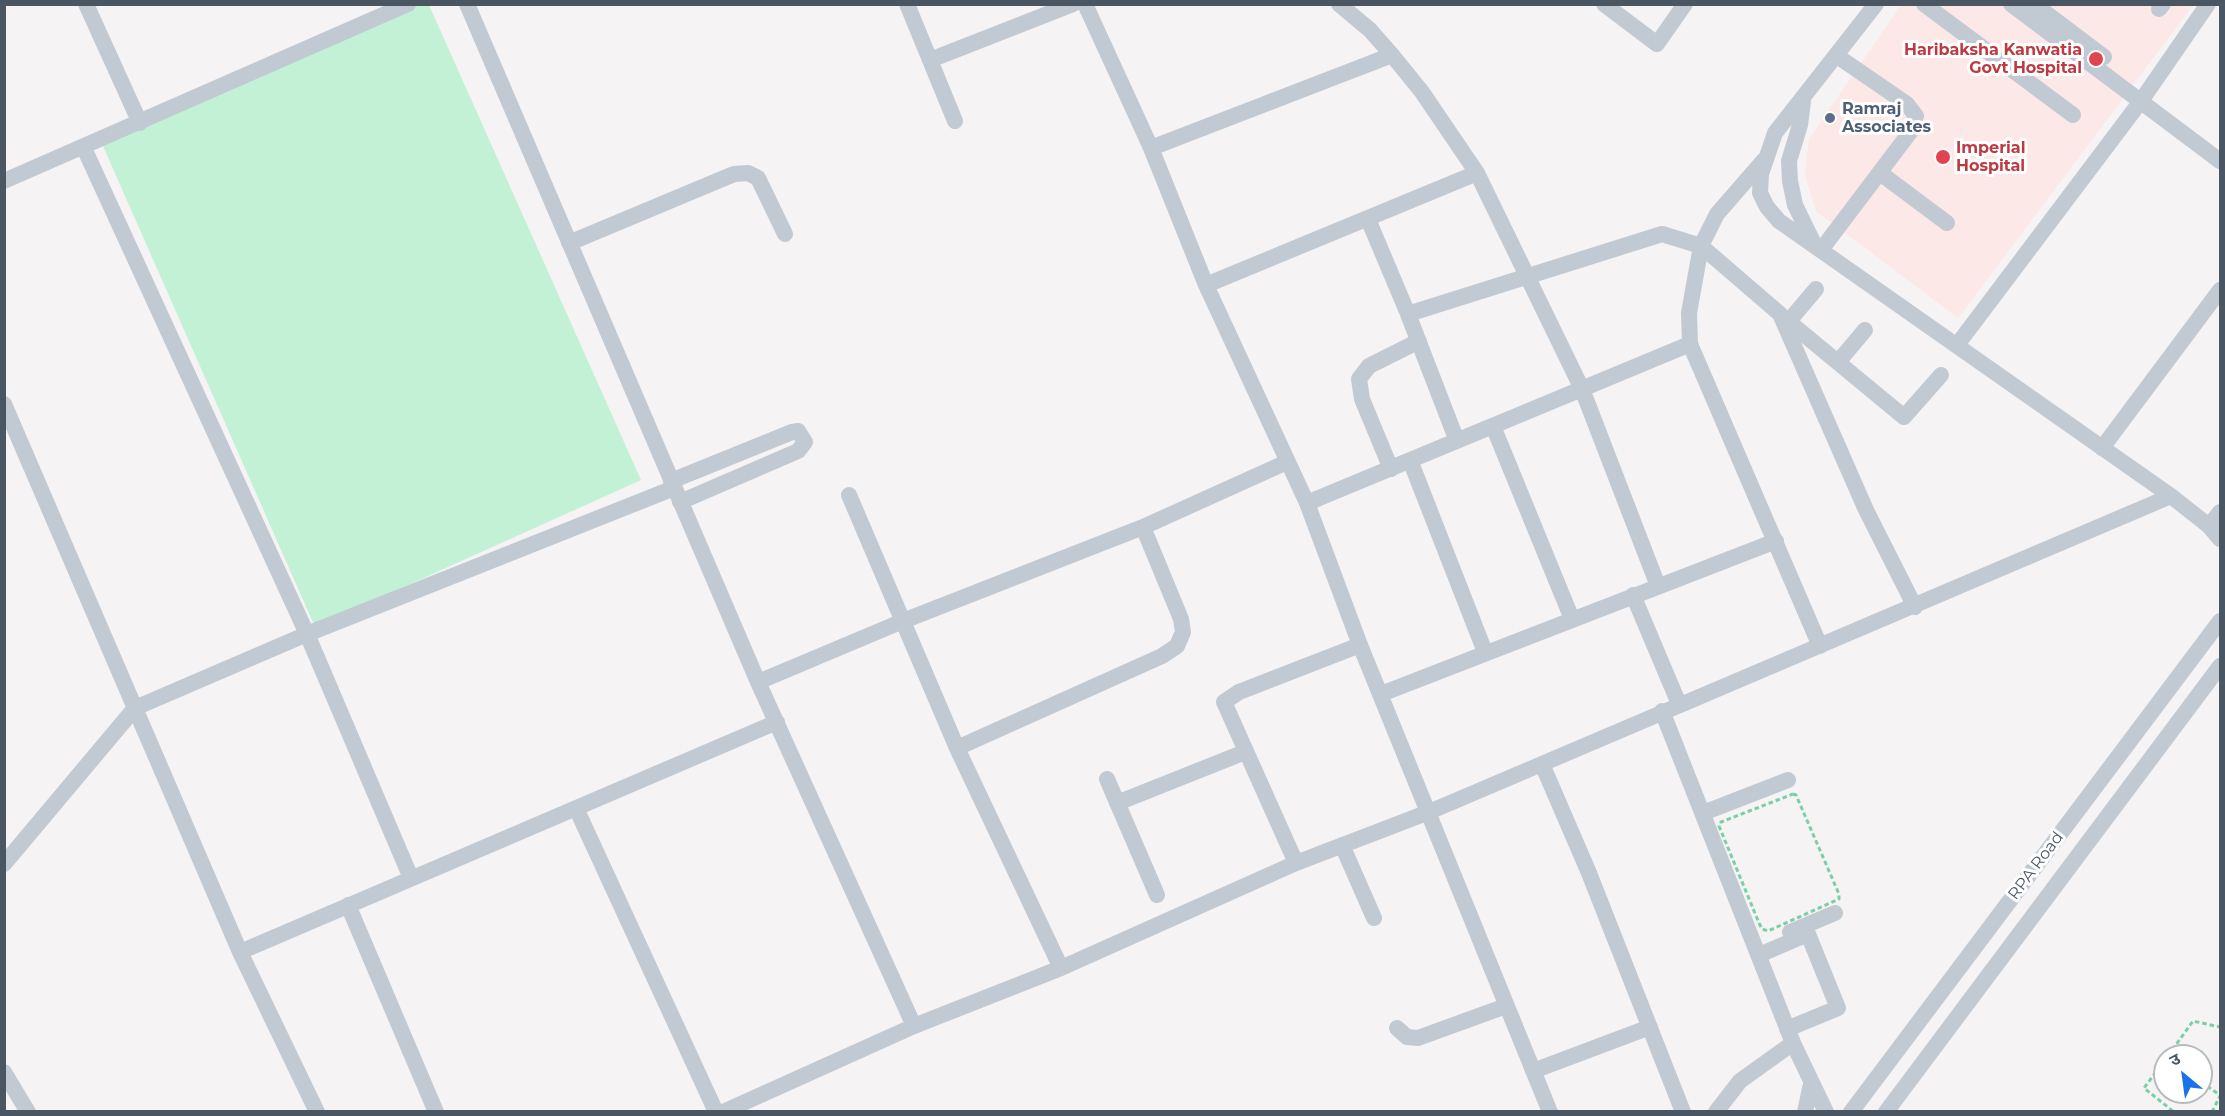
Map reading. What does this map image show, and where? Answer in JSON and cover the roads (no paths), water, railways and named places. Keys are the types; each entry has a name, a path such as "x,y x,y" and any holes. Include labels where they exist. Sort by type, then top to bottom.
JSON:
{"street":[{"path":"86,4 140,123"},
{"path":"4,181 84,148 408,4"},
{"path":"467,4 758,682 914,1026"},
{"path":"907,4 956,121"},
{"path":"930,60 1073,4"},
{"path":"1085,4 1151,148 1206,285 1307,503 1360,645 1550,1112"},
{"path":"1340,4 1370,30 1422,92 1477,173 1582,389 1658,586"},
{"path":"1604,4 1657,44 1685,4"},
{"path":"1876,4 1775,133 1765,159 1760,193 1767,207 1779,221 1818,249 2171,496 2209,526 2220,539"},
{"path":"1924,4 2073,115"},
{"path":"2011,4 2220,160"},
{"path":"2034,4 2104,57"},
{"path":"1957,345 2141,101 2208,4"},
{"path":"1151,148 1392,55"},
{"path":"1818,249 1911,131 1916,116 1907,104 1837,56"},
{"path":"1803,100 1800,125 1789,161 1790,181 1795,205 1818,249"},
{"path":"84,148 307,634 411,878"},
{"path":"1765,159 1717,214 1701,246 1689,313 1690,344 1820,646"},
{"path":"1880,172 1947,223"},
{"path":"569,243 734,174 748,173 758,178 785,234"},
{"path":"1206,285 1477,173"},
{"path":"1368,219 1419,341 1457,441"},
{"path":"1408,314 1662,234 1701,246 1904,417 1941,375"},
{"path":"1785,318 1816,289"},
{"path":"2102,448 2220,290"},
{"path":"1785,318 1866,510 1915,607"},
{"path":"1838,362 1864,330"},
{"path":"1391,469 1362,399 1359,379 1369,366 1419,341"},
{"path":"1307,503 1690,344"},
{"path":"4,404 11,436 135,708 240,952 317,1112"},
{"path":"1493,426 1572,619"},
{"path":"4,864 135,708 307,634 675,490 798,451 805,442 798,431 792,432 675,490"},
{"path":"1410,460 1485,652"},
{"path":"758,682 903,621 1143,527 1287,462"},
{"path":"849,495 957,748 1061,968"},
{"path":"723,1112 914,1026 1061,968 1296,863 1429,812 1662,711 1915,607 2171,496"},
{"path":"2209,526 2220,512"},
{"path":"957,748 1162,656 1177,646 1183,632 1181,619 1143,527"},
{"path":"1381,693 1776,541"},
{"path":"1633,596 1679,704"},
{"name":"RPA Road","path":"1851,1112 2220,621"},
{"path":"1296,863 1224,702 1239,692 1360,645"},
{"path":"1886,1112 2220,666"},
{"path":"1662,711 1790,1036 1826,1112"},
{"path":"240,952 777,722"},
{"path":"2125,748 2148,764"},
{"path":"1118,802 1245,752"},
{"path":"1542,764 1683,1112"},
{"path":"1107,778 1157,895"},
{"path":"1703,813 1788,780"},
{"path":"576,808 716,1112"},
{"path":"1342,845 1374,918"},
{"path":"348,905 436,1112"},
{"path":"1757,950 1806,930 1834,913"},
{"path":"1716,1112 1740,1081 1790,1036 1838,1008 1806,930"},
{"path":"1397,1028 1407,1037 1418,1038 1506,1006"},
{"path":"1533,1071 1650,1027"},
{"path":"7,1081 28,1112"},
{"path":"1805,1112 1811,1084"}],"place":[{"name":"Haribaksha Kanwatia Govt Hospital","path":"2096,59"},
{"name":"Ramraj Associates","path":"1830,118"},
{"name":"Imperial Hospital","path":"1943,157"}]}
